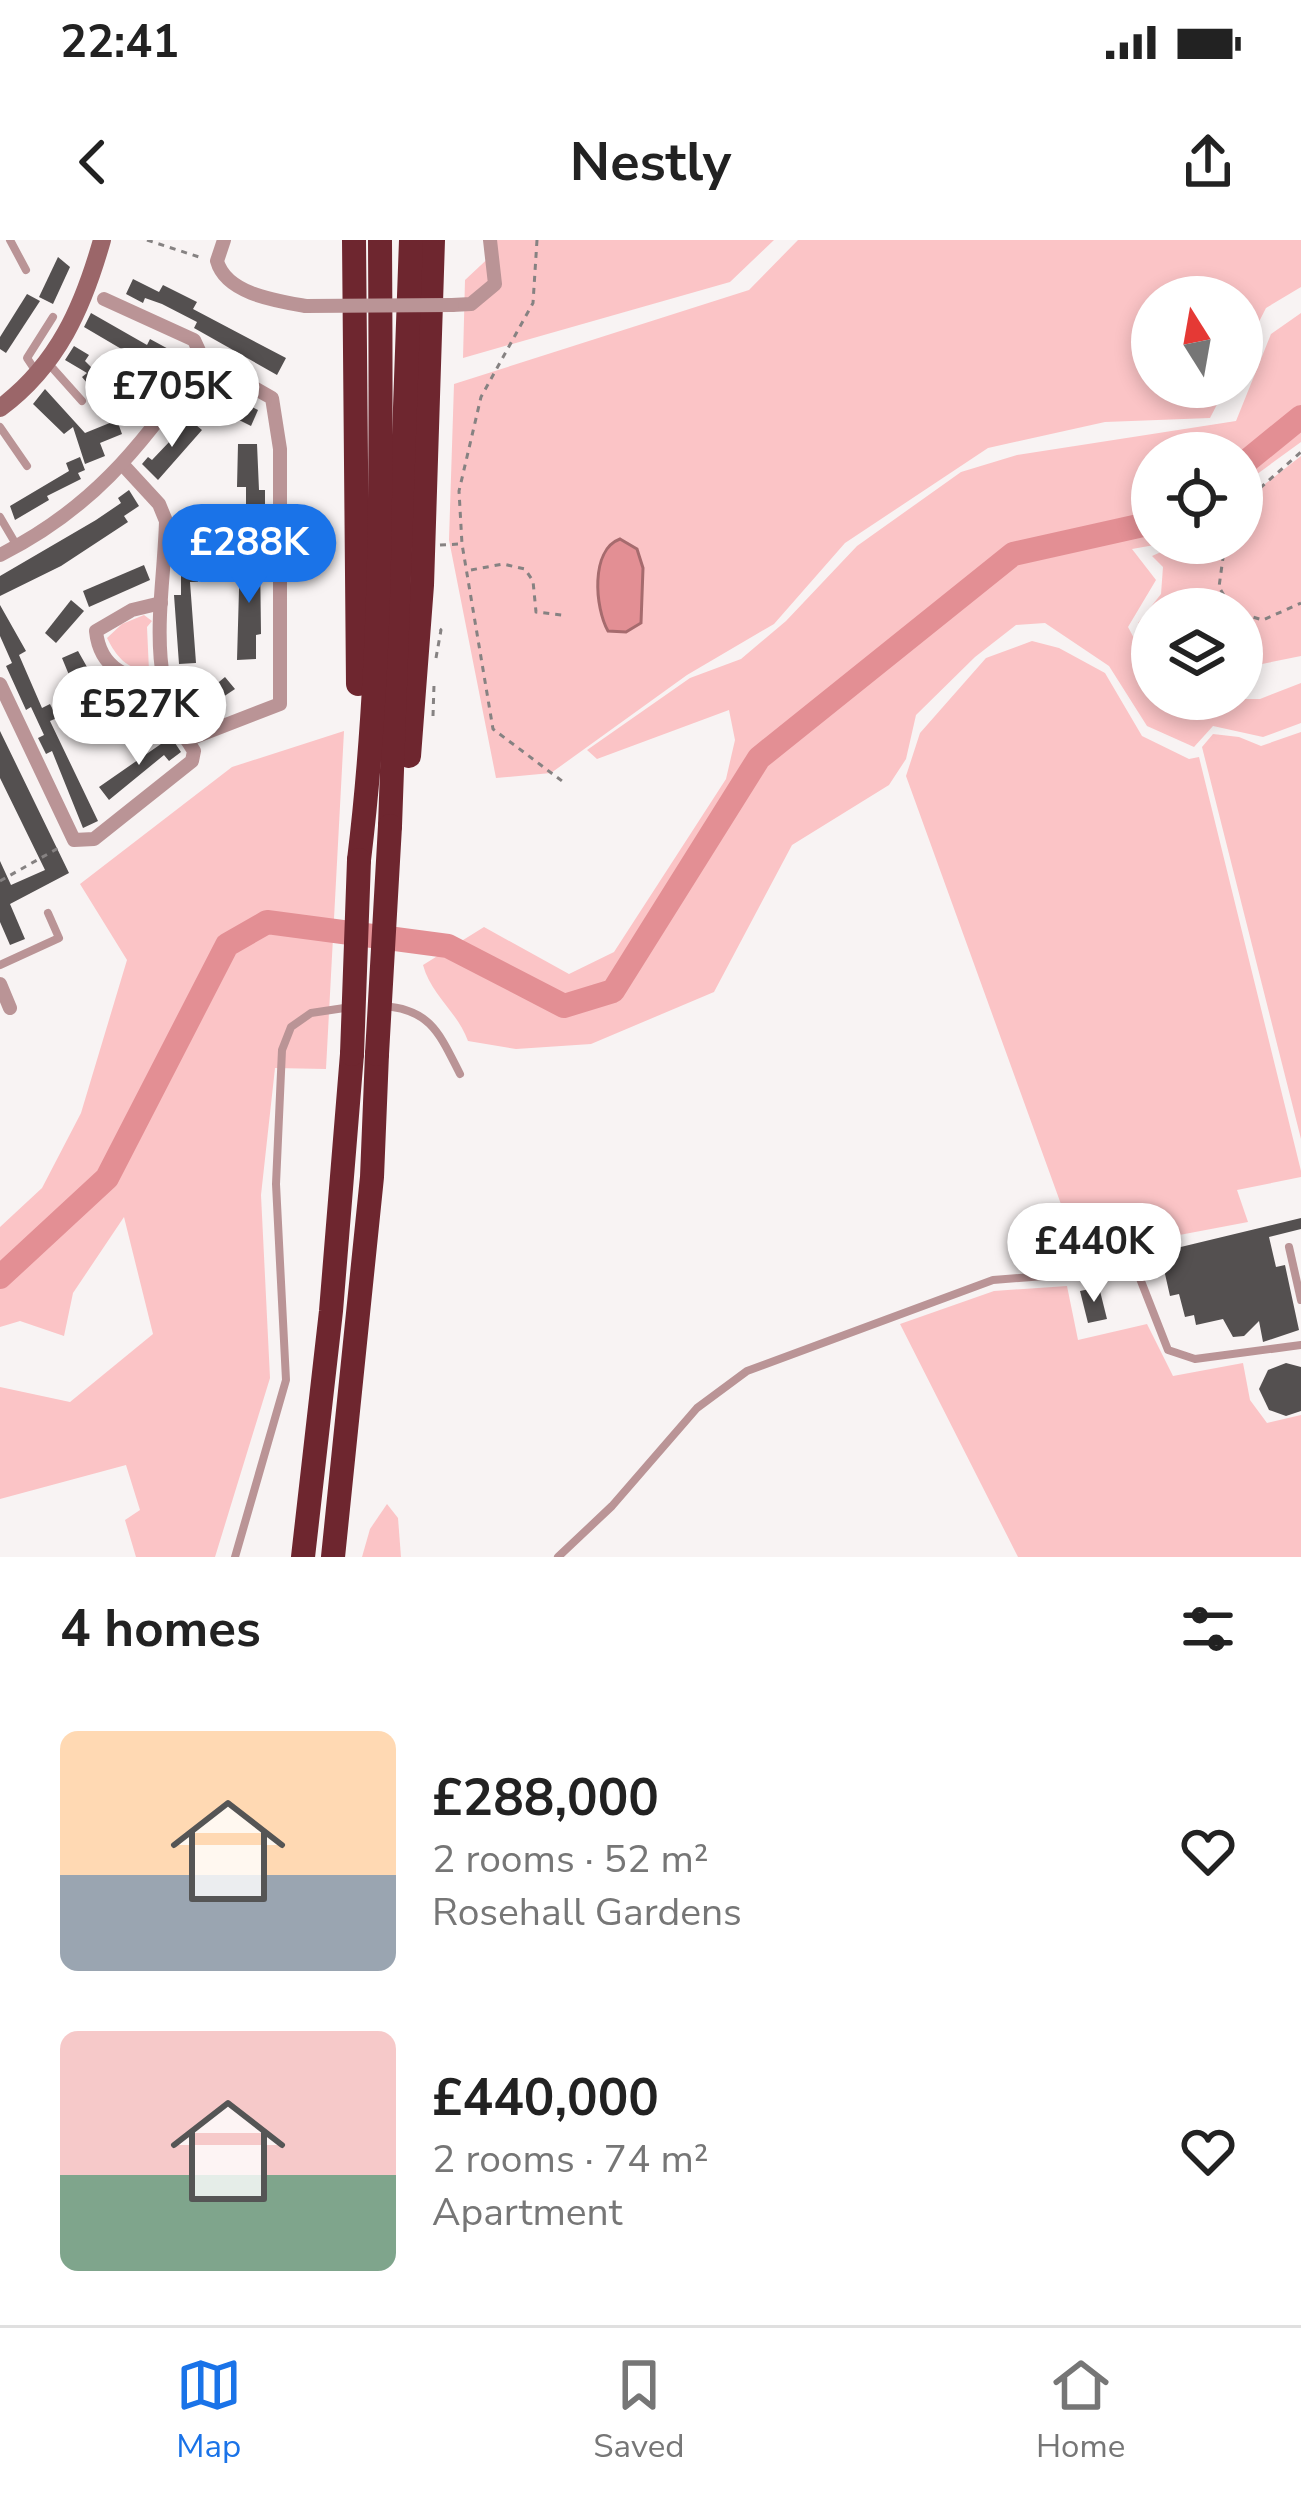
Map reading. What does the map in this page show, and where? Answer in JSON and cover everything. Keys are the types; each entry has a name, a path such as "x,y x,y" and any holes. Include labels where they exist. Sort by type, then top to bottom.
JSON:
{"highway":[{"path":"358,240 379,496"},
{"path":"358,240 359,469 381,795"},
{"path":"380,240 381,795"},
{"path":"303,1557 364,1054 410,240"},
{"path":"333,1557 372,1177 358,860 381,795 410,754 422,585 433,240"}],"street":[{"path":"0,408 43,369 87,293 102,240"},
{"path":"224,240 217,261 220,272 251,291 307,306 452,305 478,300 495,284 490,240"},
{"path":"104,299 194,340 206,366"},
{"path":"0,555 124,466 194,371 215,366 272,398 280,449 280,704 187,740"},
{"path":"0,684 6,717 74,840 94,839 193,761 194,751 169,712 163,683 166,521 159,504 124,466"},
{"path":"161,602 132,610 96,631 96,640 117,672 131,681 163,683"},
{"path":"0,984 10,1007"}],"lane":[{"path":"10,240 26,270"},
{"path":"53,317 27,358 82,401"},
{"path":"0,427 27,466"},
{"path":"0,517 17,546"},
{"path":"221,534 278,532"},
{"path":"0,965 59,938 48,914"},
{"path":"235,1557 286,1380 276,1184 281,1050 291,1027 311,1013 363,1005 410,1008 425,1016 460,1074"},
{"path":"1289,1246 1301,1300"},
{"path":"558,1557 612,1506 698,1408 747,1371 993,1280 1107,1271 1139,1276 1168,1350 1195,1359 1301,1346"}],"path":[{"path":"147,240 217,261"},
{"path":"171,240 174,251"},
{"path":"537,240 532,303 481,398 462,474 462,544 493,728 562,781"},
{"path":"1263,485 1301,452"},
{"path":"469,570 502,564 525,569 532,580 536,612 562,615"},
{"path":"1263,620 1301,603"},
{"path":"0,881 74,840"}],"shaded area":[{"path":"494,240 774,240 730,282 463,358 465,280 496,251"},
{"path":"798,240 1301,240 1301,287 1263,314 1263,276 1131,276 1131,408 1215,408 1210,418 1105,422 988,448 845,543 774,624 687,675 551,773 496,778 449,540 454,384 749,290"},
{"path":"1301,313 1301,442 1263,470 1263,432 1165,432 1236,421 1241,408 1263,408 1263,354 1271,334"},
{"path":"1131,437 1131,564 1144,564 1156,580 1151,588 1131,588 1131,701 1109,666 1045,623 1016,625 975,657 916,715 906,759 889,785 792,845 714,992 591,1044 516,1049 468,1041 423,965 484,927 569,974 614,952 726,779 735,740 729,710 597,759 587,750 690,678 741,659 786,621 857,546 961,472 1017,455"},
{"path":"1301,456 1301,656 1263,664 1263,588 1161,588 1160,564 1263,564 1263,486"},
{"path":"620,539 637,549 643,568 641,623 626,632 608,631 598,595 604,555"},
{"path":"144,615 152,621 147,627 149,671 123,661 107,638 122,624"},
{"path":"1032,641 1059,648 1105,673 1142,736 1189,759 1199,757 1301,1171 1301,1177 1237,1190 1248,1222 1079,1254 906,776 920,733 986,658"},
{"path":"1301,683 1301,723 1263,737 1213,726 1194,747 1143,720 1263,720 1263,698"},
{"path":"344,731 326,1069 275,1068 261,1195 270,1378 215,1557 136,1557 125,1520 140,1510 126,1465 0,1499 0,1387 70,1402 153,1334 124,1217 73,1293 64,1336 20,1321 0,1327 0,1227 42,1188 81,1113 127,960 80,884 232,767"},
{"path":"1301,732 1301,1139 1202,747 1213,734 1261,746"},
{"path":"1067,1286 1078,1340 1147,1324 1173,1376 1243,1363 1250,1400 1267,1423 1301,1415 1301,1557 1018,1557 900,1324 994,1291"},
{"path":"387,1504 398,1518 401,1557 362,1557 370,1529"}],"building":[{"path":"58,257 70,267 53,304 39,297"},
{"path":"133,279 159,292 163,285 197,302 193,309 286,358 277,375 194,328 197,322 162,304 145,298 143,303 126,294"},
{"path":"27,294 40,301 6,353 0,349 0,337"},
{"path":"91,313 147,345 150,339 185,358 177,371 138,351 135,357 84,327"},
{"path":"74,346 89,355 85,361 110,386 98,396 82,377 87,373 65,360"},
{"path":"206,383 258,410 251,426 197,399"},
{"path":"45,389 85,433 117,420 122,434 100,443 105,456 85,464 73,427 64,434 33,404"},
{"path":"190,420 202,430 158,480 142,464 148,457 152,460"},
{"path":"238,444 257,444 265,512 246,512 246,487 237,487"},
{"path":"80,457 85,470 78,473 81,479 15,520 10,506 69,471 66,463"},
{"path":"129,490 139,506 124,516 128,522 61,566 0,596 0,576 96,520 121,503 118,498"},
{"path":"200,518 198,582 190,582 196,663 179,664 174,595 181,595 181,519"},
{"path":"260,554 261,634 256,635 256,659 237,660 240,555"},
{"path":"144,565 150,580 89,607 83,591"},
{"path":"71,600 84,611 56,643 45,633"},
{"path":"0,605 26,651 19,655 42,708 50,704 57,718 50,721 98,821 83,828 52,751 46,754 38,738 44,735 31,707 26,710 6,666 12,663 0,636"},
{"path":"78,651 100,690 86,696 62,658"},
{"path":"225,677 235,689 193,717 182,704"},
{"path":"100,692 105,701 143,715 136,730 91,713"},
{"path":"0,731 69,873 10,904 25,939 10,945 0,922 0,861 11,885 45,870 0,778"},
{"path":"171,737 181,752 169,761 164,755 109,800 99,787"},
{"path":"1301,1218 1301,1229 1269,1237 1276,1267 1285,1265 1299,1330 1263,1342 1259,1321 1244,1336 1233,1337 1223,1319 1196,1325 1194,1315 1185,1317 1179,1294 1170,1296 1160,1252"},
{"path":"1099,1287 1107,1319 1088,1323 1080,1291"},
{"path":"1286,1363 1301,1367 1301,1411 1286,1416 1269,1410 1259,1389 1268,1370"}],"waterway":[{"path":"1263,448 1301,417"},
{"path":"0,1277 107,1178 227,945 267,922 448,946 564,1006 613,991 759,758 1013,554 1131,528"}]}
